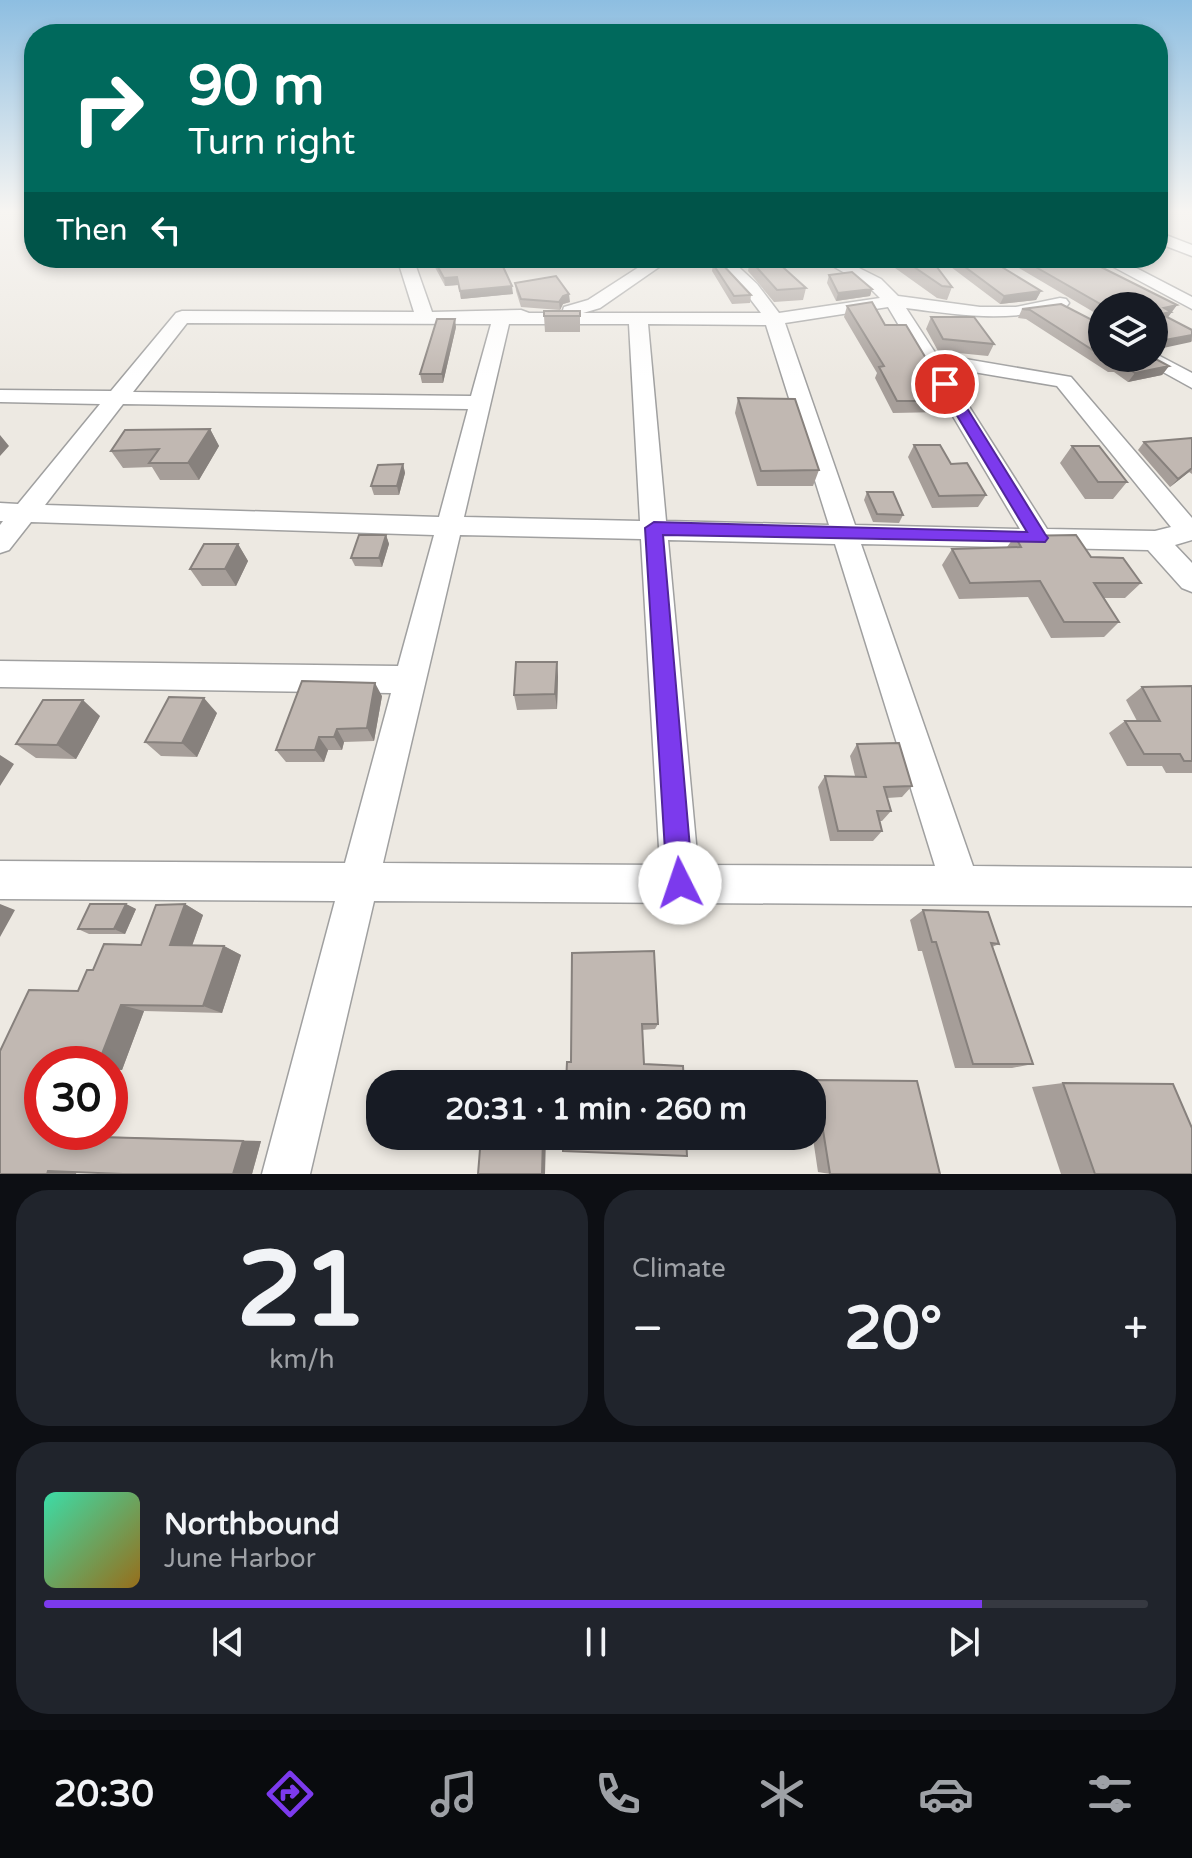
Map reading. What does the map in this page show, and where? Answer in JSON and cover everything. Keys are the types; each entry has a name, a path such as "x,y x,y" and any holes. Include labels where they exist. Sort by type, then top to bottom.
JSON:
{"street":[{"path":"408,268 424,316"},
{"path":"502,316 552,314 586,308 648,268"},
{"path":"731,268 774,319 960,885"},
{"path":"846,268 875,283 893,301 1039,538"},
{"path":"1124,268 1192,304"},
{"path":"1032,286 1081,315"},
{"path":"0,543 12,513 117,398 182,317 774,319 893,301 980,312 1016,312 1060,303"},
{"path":"286,1174 502,316"},
{"path":"638,318 680,883"},
{"path":"12,513 1155,541 1191,531 1064,381 929,359"},
{"path":"1168,368 1192,382"},
{"path":"0,396 480,403"},
{"path":"1155,541 1192,581"},
{"path":"0,674 411,680"},
{"path":"0,880 1192,887"}],"building":[{"path":"438,268 504,268 512,286 460,291 457,277 444,278"},
{"path":"716,268 726,268 751,295 734,296"},
{"path":"757,268 784,268 806,288 777,290"},
{"path":"916,268 938,268 952,287 942,286"},
{"path":"966,268 1003,268 1041,291 1004,296"},
{"path":"1038,268 1103,268 1151,292 1088,292 1088,297"},
{"path":"852,272 872,289 838,293 829,275"},
{"path":"556,276 569,294 559,302 521,299 515,283"},
{"path":"872,302 885,325 906,325 930,365 924,365 947,401 897,401 879,367 884,366 847,306"},
{"path":"1061,304 1088,318 1088,347 1030,310 1022,309"},
{"path":"544,311 580,311 580,316 544,316"},
{"path":"931,317 974,317 994,344 943,339"},
{"path":"1168,318 1192,330 1192,335 1168,339"},
{"path":"437,319 455,319 442,374 420,374"},
{"path":"738,398 795,399 819,470 761,471"},
{"path":"210,429 188,463 149,463 159,449 111,451 125,430"},
{"path":"1192,438 1192,468 1178,479 1144,442"},
{"path":"914,445 940,445 951,464 967,463 986,495 939,496"},
{"path":"1072,446 1099,446 1127,482 1098,482"},
{"path":"403,464 397,486 371,486 378,465"},
{"path":"867,492 893,492 903,515 877,514"},
{"path":"359,535 386,535 379,558 351,558"},
{"path":"1076,535 1091,557 1123,558 1141,583 1094,583 1119,622 1064,622 1040,581 970,583 952,549 1021,547 1015,536"},
{"path":"204,544 238,544 225,569 190,569"},
{"path":"516,662 557,662 555,694 514,695"},
{"path":"302,681 375,683 367,728 337,729 334,737 319,737 315,750 276,750"},
{"path":"1192,686 1192,761 1184,761 1180,754 1144,754 1125,721 1160,721 1142,687"},
{"path":"169,697 204,698 182,743 145,742"},
{"path":"43,700 83,700 57,745 16,744"},
{"path":"899,743 912,786 884,787 891,811 877,811 882,831 838,831 825,776 866,777 857,744"},
{"path":"90,904 126,904 114,929 78,929"},
{"path":"185,904 170,945 224,946 203,1006 121,1005 105,1046 24,1046 24,1150 128,1150 128,1138 243,1141 233,1174 48,1171 47,1174 0,1174 0,1051 29,990 78,991 87,970 93,970 104,944 141,945 156,905"},
{"path":"923,910 988,912 999,944 991,943 1033,1064 973,1064 936,942 932,942"},
{"path":"654,951 658,1024 642,1024 644,1064 683,1066 683,1070 567,1070 567,1062 571,1062 572,953"},
{"path":"826,1080 917,1081 940,1174 830,1174 826,1149"},
{"path":"1063,1083 1173,1084 1192,1128 1192,1174 1095,1174"},
{"path":"480,1150 543,1150 542,1174 478,1174"},
{"path":"687,1150 687,1156 563,1151"}],"route":[{"path":"680,883 654,528 1039,538 945,384"}]}
